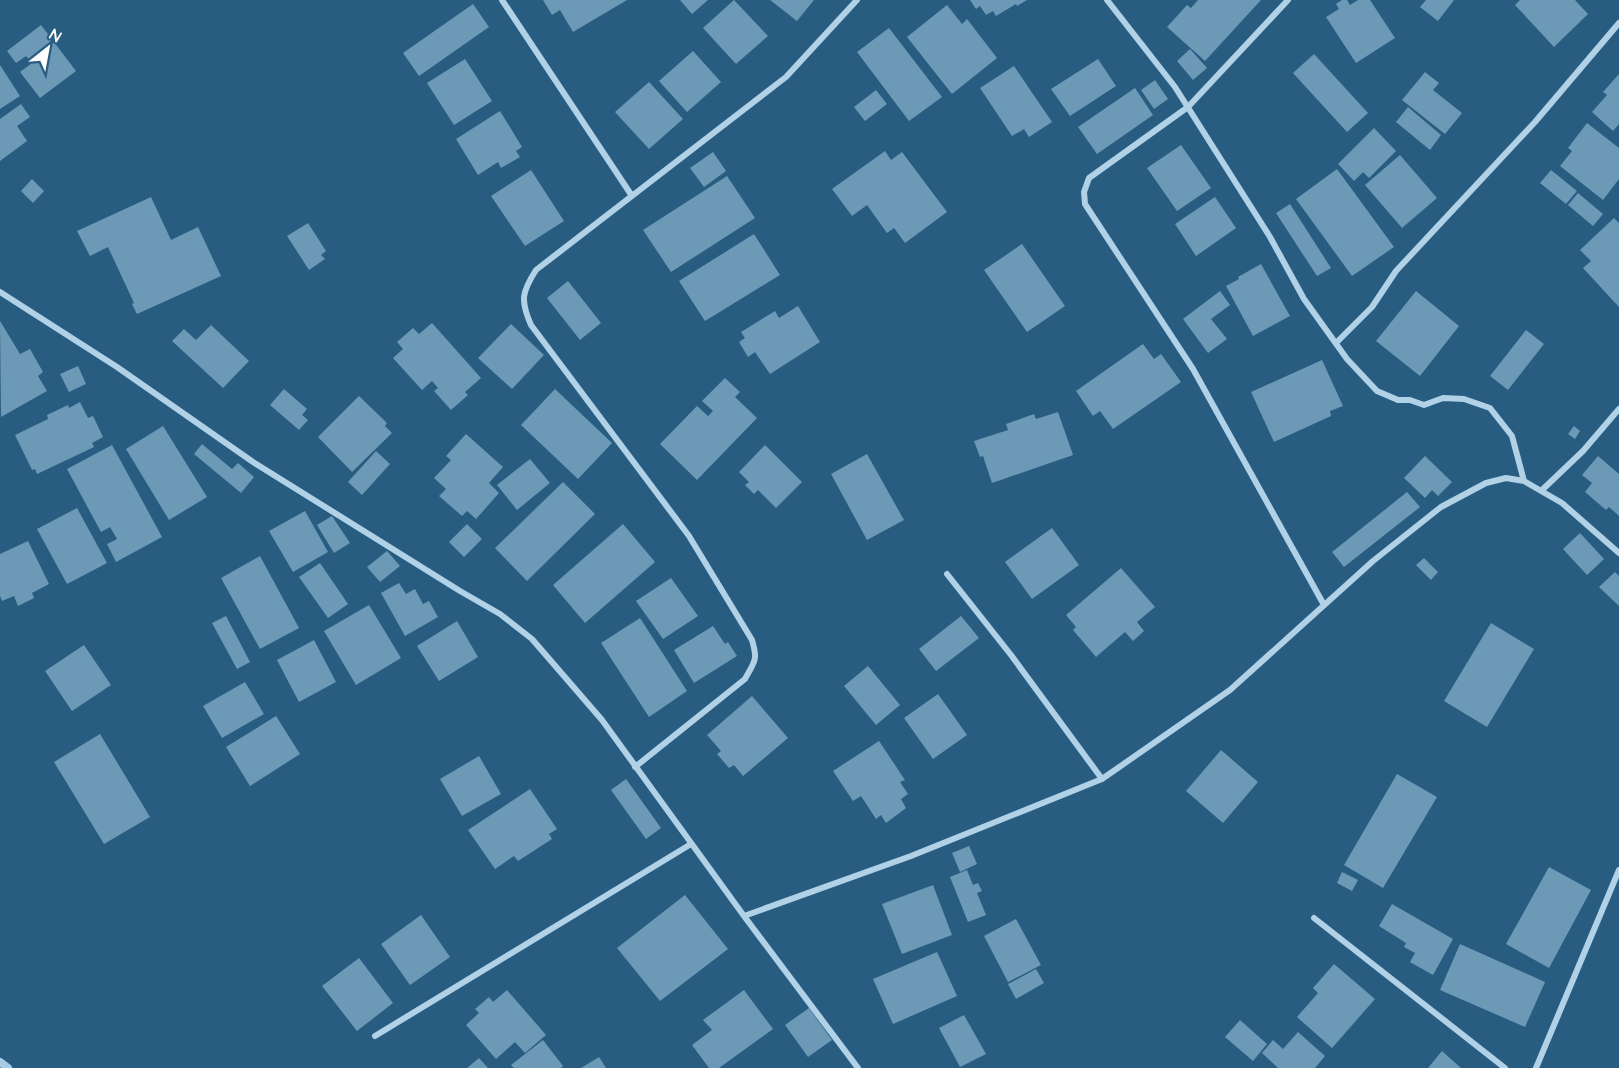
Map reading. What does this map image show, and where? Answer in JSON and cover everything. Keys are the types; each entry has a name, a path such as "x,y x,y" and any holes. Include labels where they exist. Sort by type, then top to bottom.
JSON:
{"street":[{"path":"502,0 632,196"},
{"path":"635,767 745,679 754,664 756,655 752,640 689,536 531,325 523,308 524,289 536,270 786,77 857,0"},
{"path":"1107,0 1188,106 1270,237 1304,299 1347,359 1377,391 1398,400 1410,400 1424,405 1443,398 1464,399 1490,408 1512,436 1524,481"},
{"path":"1288,0 1188,106 1089,178 1084,192 1085,204 1193,369 1324,605"},
{"path":"1336,343 1372,307 1396,271 1535,122 1619,23"},
{"path":"0,292 117,368 253,462 460,591 501,614 532,639 602,720 858,1068"},
{"path":"1541,491 1583,451 1619,410"},
{"path":"744,916 911,856 1102,780 1230,690 1373,561 1441,507 1486,483 1506,478 1524,481 1562,502 1619,553"},
{"path":"947,574 1011,655 1102,780"},
{"path":"375,1036 692,844"},
{"path":"1536,1068 1619,870"},
{"path":"1314,918 1505,1068"}],"building":[{"path":"543,0 627,0 573,32 560,10 552,15"},
{"path":"680,0 708,0 692,14"},
{"path":"734,0 768,36 736,64 703,28"},
{"path":"770,0 814,0 797,21"},
{"path":"970,0 1027,0 996,16 993,11 986,15 980,6 976,9"},
{"path":"1198,0 1261,0 1205,61 1167,27 1187,5 1191,8"},
{"path":"1347,0 1350,5 1358,0 1370,0 1395,38 1356,63 1326,17 1339,9 1336,4"},
{"path":"1426,0 1454,0 1438,21 1420,7"},
{"path":"1520,0 1575,0 1588,14 1554,47 1515,5"},
{"path":"473,4 489,27 419,76 403,53"},
{"path":"947,5 962,24 967,19 997,58 952,94 907,37"},
{"path":"41,25 76,71 40,98 20,72 32,63 26,56 16,63 7,51"},
{"path":"889,28 942,97 909,121 857,52"},
{"path":"1190,49 1207,68 1193,80 1177,61"},
{"path":"693,51 721,82 687,112 659,81"},
{"path":"1314,54 1368,113 1347,132 1293,73"},
{"path":"465,59 492,101 454,125 427,83"},
{"path":"1098,59 1116,86 1070,116 1051,89"},
{"path":"0,65 20,96 0,109"},
{"path":"1014,66 1052,122 1029,137 1024,129 1012,136 980,88"},
{"path":"1425,72 1439,83 1433,90 1462,113 1445,134 1402,100"},
{"path":"1619,74 1619,124 1613,131 1592,112 1607,95 1603,92"},
{"path":"1155,80 1168,99 1154,109 1141,90"},
{"path":"649,82 683,119 649,149 615,112"},
{"path":"1135,88 1153,115 1097,154 1078,127"},
{"path":"876,90 887,104 865,121 854,107"},
{"path":"21,104 30,117 17,126 27,141 0,161 0,119"},
{"path":"1408,107 1441,135 1430,150 1396,122"},
{"path":"500,111 522,147 516,151 520,157 501,168 498,162 478,175 456,139"},
{"path":"1587,123 1619,148 1619,179 1603,200 1560,166 1572,151 1568,148"},
{"path":"1374,128 1396,151 1369,178 1363,172 1354,181 1338,164"},
{"path":"1181,145 1211,188 1177,211 1147,168"},
{"path":"885,151 891,160 902,152 947,212 905,243 894,228 887,233 867,205 852,216 832,189"},
{"path":"713,152 726,171 704,187 690,168"},
{"path":"1400,155 1437,198 1402,228 1365,185"},
{"path":"1337,169 1394,247 1352,276 1296,199"},
{"path":"531,170 564,221 525,246 491,196"},
{"path":"1551,170 1577,191 1566,204 1540,183"},
{"path":"727,176 755,218 671,272 643,230"},
{"path":"32,179 44,191 33,203 21,191"},
{"path":"1578,193 1603,214 1593,226 1568,205"},
{"path":"151,197 171,240 198,227 221,276 137,314 108,247 90,256 77,231"},
{"path":"1215,197 1236,228 1196,256 1175,224"},
{"path":"1290,204 1331,268 1317,276 1276,213"},
{"path":"1614,218 1619,223 1619,307 1583,268 1591,261 1580,250"},
{"path":"308,223 326,251 321,255 325,259 309,270 287,236"},
{"path":"754,234 780,275 705,321 679,281"},
{"path":"1022,244 1065,306 1027,332 984,270"},
{"path":"1261,264 1290,316 1253,336 1226,286"},
{"path":"568,281 601,323 580,340 547,298"},
{"path":"1220,291 1230,305 1211,319 1227,339 1208,353 1183,319"},
{"path":"1416,291 1459,326 1420,376 1376,341"},
{"path":"798,306 820,342 770,374 755,352 748,357 739,342 745,338 741,332 775,311 779,318"},
{"path":"0,321 20,354 30,349 43,372 38,376 47,391 1,417"},
{"path":"432,323 481,378 465,392 468,395 451,410 434,391 438,388 432,381 422,390 393,358 403,349 397,342 413,328 419,334"},
{"path":"511,324 544,355 512,389 478,358"},
{"path":"211,325 249,361 223,388 172,341 184,329 196,340"},
{"path":"1526,330 1544,344 1508,390 1490,376"},
{"path":"1143,344 1154,359 1161,354 1181,382 1113,429 1100,411 1093,416 1076,391"},
{"path":"1322,360 1343,406 1330,411 1331,416 1274,442 1251,392"},
{"path":"78,366 86,384 69,392 60,374"},
{"path":"725,378 740,392 735,397 757,418 697,480 660,444 697,406 708,416 713,411 702,401"},
{"path":"284,389 307,409 302,415 308,420 299,430 270,405"},
{"path":"555,389 612,443 578,479 521,425"},
{"path":"359,396 387,423 385,426 392,433 352,472 318,437"},
{"path":"80,402 88,418 93,416 103,437 92,443 94,447 37,474 35,469 32,470 15,435 48,419 47,415"},
{"path":"1058,412 1073,455 992,483 983,456 980,457 974,441 1008,430 1006,424 1034,414 1036,419"},
{"path":"163,426 207,497 169,520 126,449"},
{"path":"1574,426 1580,431 1575,439 1568,434"},
{"path":"466,434 503,467 489,483 499,493 476,519 467,511 462,516 439,496 446,489 434,478 451,460 446,456"},
{"path":"202,444 232,469 238,463 254,477 241,493 194,454"},
{"path":"112,445 162,537 116,562 107,544 117,539 110,527 101,532 67,469"},
{"path":"765,445 802,482 776,508 758,490 754,494 745,485 749,482 739,472"},
{"path":"376,451 390,464 362,495 348,482"},
{"path":"867,454 904,520 867,540 831,474"},
{"path":"1425,456 1452,482 1438,496 1432,490 1425,498 1404,478"},
{"path":"1598,456 1619,474 1619,516 1609,507 1606,510 1585,492 1592,483 1582,475"},
{"path":"530,459 550,483 517,510 497,485"},
{"path":"563,482 595,514 527,581 495,548"},
{"path":"1407,492 1420,507 1344,567 1332,552"},
{"path":"77,508 107,563 67,584 37,529"},
{"path":"305,511 328,552 293,572 269,531"},
{"path":"332,516 350,543 334,553 317,525"},
{"path":"467,524 482,539 464,557 449,542"},
{"path":"623,524 655,562 585,623 553,585"},
{"path":"1052,528 1079,565 1032,599 1005,562"},
{"path":"1580,533 1604,559 1587,575 1563,549"},
{"path":"28,541 49,584 32,593 34,598 18,606 14,596 2,601 0,596 0,554"},
{"path":"387,551 400,566 380,582 367,567"},
{"path":"260,556 299,628 260,649 221,578"},
{"path":"1424,558 1438,572 1431,580 1416,565"},
{"path":"320,563 348,604 328,618 299,577"},
{"path":"1121,568 1155,607 1137,622 1144,631 1133,641 1125,632 1096,657 1073,630 1076,627 1066,615"},
{"path":"1615,572 1619,576 1619,606 1599,587"},
{"path":"671,578 698,616 663,639 636,601"},
{"path":"399,583 406,594 415,589 423,604 429,601 438,617 405,636 381,593"},
{"path":"369,605 401,658 356,685 324,631"},
{"path":"226,616 250,662 237,669 212,623"},
{"path":"961,616 979,638 936,671 919,649"},
{"path":"640,618 687,691 649,717 601,643"},
{"path":"457,621 478,657 439,681 417,646"},
{"path":"1491,623 1534,649 1487,727 1444,701"},
{"path":"713,626 725,644 728,642 737,656 694,683 674,650"},
{"path":"314,640 336,682 299,702 277,660"},
{"path":"84,645 111,685 72,711 45,671"},
{"path":"868,666 900,705 876,725 844,686"},
{"path":"245,682 264,714 222,738 203,706"},
{"path":"938,694 967,735 933,759 904,718"},
{"path":"752,696 788,738 743,776 734,765 729,768 717,754 721,751 707,735"},
{"path":"276,716 300,754 250,786 226,747"},
{"path":"100,734 150,817 104,844 54,762"},
{"path":"879,741 905,780 900,782 908,794 901,799 906,808 886,823 881,815 876,819 861,796 853,801 833,771"},
{"path":"1221,750 1258,782 1223,823 1186,791"},
{"path":"479,756 501,794 462,816 440,779"},
{"path":"1397,774 1437,797 1383,888 1344,865"},
{"path":"626,779 661,828 646,839 611,790"},
{"path":"530,789 557,829 549,834 552,839 518,861 514,856 495,869 468,830"},
{"path":"969,846 977,864 960,872 952,853"},
{"path":"1549,867 1591,890 1549,968 1506,944"},
{"path":"967,870 973,885 978,883 982,891 977,893 986,915 968,922 950,877"},
{"path":"1342,872 1358,880 1352,891 1337,883"},
{"path":"933,885 952,935 902,954 882,904"},
{"path":"685,895 728,949 660,1001 617,948"},
{"path":"1392,904 1453,939 1433,975 1410,962 1415,953 1404,947 1406,943 1379,926"},
{"path":"421,915 450,957 410,985 381,944"},
{"path":"1016,919 1041,965 1008,982 984,936"},
{"path":"1460,944 1545,982 1525,1027 1440,990"},
{"path":"937,952 957,996 893,1024 873,979"},
{"path":"359,958 393,1003 357,1031 322,986"},
{"path":"1334,964 1375,999 1332,1048 1297,1017 1318,993 1313,988"},
{"path":"1036,969 1044,983 1016,999 1008,984"},
{"path":"507,990 546,1035 525,1053 515,1042 496,1059 466,1025 479,1013 475,1009 489,997 493,1002"},
{"path":"744,990 773,1029 719,1068 709,1068 692,1045 712,1030 703,1020"},
{"path":"809,1008 832,1040 808,1057 785,1025"},
{"path":"964,1015 986,1054 960,1067 939,1028"},
{"path":"1240,1020 1267,1044 1253,1061 1225,1037"},
{"path":"1298,1032 1325,1056 1315,1068 1278,1068 1262,1053 1273,1040 1283,1049"},
{"path":"543,1040 563,1066 561,1068 514,1068 511,1065"},
{"path":"1442,1051 1461,1068 1428,1068"},
{"path":"599,1057 606,1068 581,1068"},
{"path":"479,1058 488,1068 467,1068"}],"waterway":[{"path":"0,1062 8,1068"}]}
